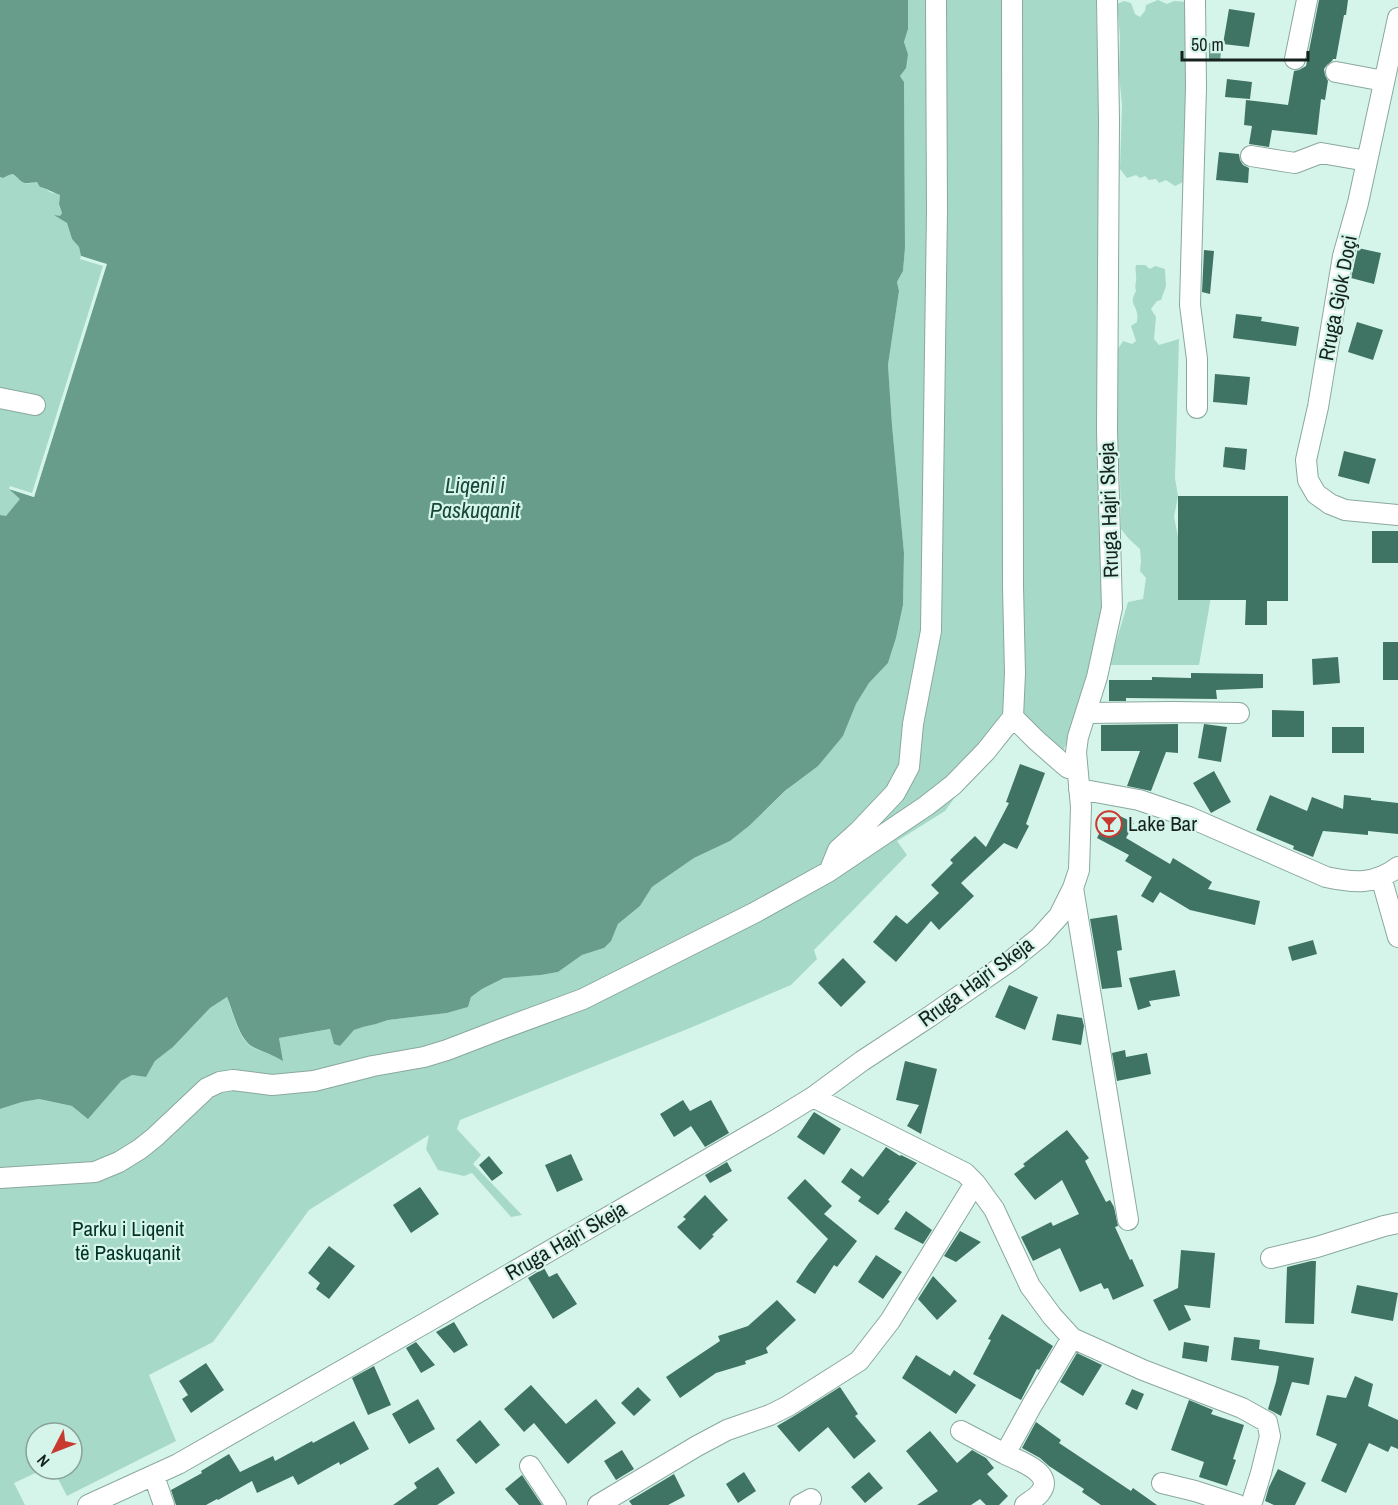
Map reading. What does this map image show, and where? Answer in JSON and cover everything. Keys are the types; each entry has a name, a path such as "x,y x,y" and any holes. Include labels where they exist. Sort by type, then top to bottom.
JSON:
{"street":[{"path":"828,872 838,850 895,793 909,767 913,724 931,631 937,210 936,0"},
{"path":"0,1178 95,1172 119,1162 155,1137 207,1088 220,1082 233,1080 272,1085 314,1081 373,1066 424,1057 583,999 754,913 828,872 953,785 986,751 1013,717 1015,673 1012,0"},
{"name":"Rruga Hajri Skeja","path":"88,1505 178,1464 774,1121 813,1097 862,1061 1013,959 1040,937 1059,916 1074,888 1079,870 1081,807 1072,773 1077,744 1097,677 1112,608 1107,431 1109,132 1107,0"},
{"path":"1195,0 1196,87 1190,305 1197,359 1197,408"},
{"path":"1295,59 1307,0"},
{"name":"Rruga Gjok Doçi","path":"1398,18 1358,203 1343,256 1320,396 1306,460 1308,480 1316,494 1330,504 1345,510 1398,515"},
{"path":"1336,72 1384,81"},
{"path":"1251,156 1295,163 1321,153 1367,161"},
{"path":"0,398 35,405"},
{"path":"1086,713 1174,711 1239,713"},
{"path":"1013,717 1072,773 1189,818 1326,877 1346,881 1367,881 1381,877 1398,867"},
{"path":"1381,877 1398,937"},
{"path":"1074,888 1128,1220"},
{"path":"813,1097 965,1173 994,1209 1030,1286 1072,1338 1143,1370 1242,1408 1268,1422 1270,1436 1251,1505"},
{"path":"598,1505 727,1430 788,1406 859,1361 890,1321 975,1183"},
{"path":"1271,1258 1398,1223"},
{"path":"1005,1454 1072,1338"},
{"path":"961,1431 1039,1472 1044,1480 1044,1487 1039,1495 1025,1505"},
{"path":"530,1466 556,1505"},
{"path":"154,1476 164,1505"},
{"path":"1162,1483 1238,1505"}],"green space":[{"name":"Parku i Liqenit të Paskuqanit","path":"908,0 1096,0 1101,206 1103,613 1081,702 1063,752 1018,732 1006,736 975,769 945,811 897,841 907,855 814,950 817,959 791,985 460,1120 457,1129 481,1155 473,1164 522,1215 511,1217 472,1173 464,1176 438,1170 426,1149 429,1135 309,1210 213,1342 149,1375 176,1441 67,1496 59,1481 84,1481 84,1421 24,1421 24,1478 14,1483 25,1505 0,1505 0,1109 39,1099 72,1106 109,1093 121,1081 132,1075 146,1077 155,1061 173,1047 210,1008 227,997 237,1025 247,1043 283,1060 279,1038 331,1029 334,1044 340,1046 354,1030 363,1027 388,1020 447,1013 468,1007 471,997 504,978 558,972 582,955 604,948 611,940 618,924 640,906 652,887 694,858 730,841 749,826 843,736 856,704 869,683 888,663 903,605 904,553 888,365 899,291 897,282 903,271 905,248 904,82 900,76 908,54 904,42 908,29"},
{"path":"1158,0 1167,4 1174,1 1188,2 1183,182 1175,186 1166,180 1159,183 1156,179 1149,180 1145,176 1140,178 1136,175 1127,178 1120,169 1122,105 1117,4 1124,1 1131,3 1135,14 1140,17 1146,5"},
{"path":"13,174 24,182 37,182 50,192 60,195 59,204 62,213 60,216 67,223 81,256 107,264 34,497 12,491 21,499 6,517 0,515 0,177"},
{"path":"1136,265 1145,265 1150,269 1155,266 1165,269 1166,286 1161,300 1157,301 1151,309 1156,317 1154,339 1159,345 1179,339 1175,478 1178,496 1174,517 1188,585 1211,597 1199,665 1109,665 1128,602 1143,599 1146,578 1140,571 1140,549 1121,529 1120,478 1115,428 1118,349 1123,341 1132,344 1136,341 1131,326 1137,322 1133,301 1136,291"}],"water":[{"name":"Liqeni i Paskuqanit","path":"0,0 908,0 908,29 904,42 908,54 906,68 900,76 904,82 905,248 903,271 897,282 899,291 888,365 904,553 903,605 888,663 869,683 856,704 843,736 818,766 786,790 730,841 694,858 652,887 640,906 618,924 611,941 604,948 582,955 558,972 504,978 471,997 468,1007 447,1013 388,1020 354,1030 340,1046 334,1044 330,1029 279,1038 283,1061 248,1043 240,1032 227,997 210,1008 173,1047 155,1061 146,1077 132,1075 121,1081 88,1119 72,1106 39,1099 0,1109 0,515 6,516 20,499 9,489 34,497 106,265 81,256 67,223 54,215 60,216 62,213 59,204 60,195 40,187 37,182 23,182 13,174 0,177"},
{"path":"1209,43 1222,43 1220,61 1209,61"}],"pier":[{"path":"81,256 107,264 34,497 9,489 10,486 32,493 103,266 80,259"}],"building":[{"path":"1319,0 1348,0 1336,59 1333,59 1324,69 1328,81 1325,100 1321,99 1317,135 1272,130 1269,147 1249,144 1252,126 1244,125 1246,100 1288,105 1294,71 1306,66"},
{"path":"1229,9 1255,13 1249,47 1223,44"},
{"path":"1227,79 1252,82 1250,99 1225,97"},
{"path":"1219,152 1239,154 1243,165 1249,168 1248,183 1216,180"},
{"path":"1358,248 1381,253 1374,284 1351,278"},
{"path":"1204,250 1214,251 1210,294 1202,292"},
{"path":"1236,314 1262,317 1261,321 1299,327 1296,346 1233,338"},
{"path":"1357,322 1383,330 1373,360 1348,352"},
{"path":"1215,374 1250,377 1247,405 1213,402"},
{"path":"1225,447 1247,449 1245,470 1223,467"},
{"path":"1344,451 1376,459 1369,484 1338,476"},
{"path":"1178,496 1288,496 1288,601 1267,601 1267,625 1245,625 1246,600 1178,600"},
{"path":"1372,531 1398,531 1398,563 1372,563"},
{"path":"1383,642 1398,642 1398,680 1383,680"},
{"path":"1338,657 1340,683 1313,685 1312,659"},
{"path":"1191,673 1263,674 1263,688 1216,690 1217,699 1126,698 1126,701 1109,701 1109,680 1152,680 1152,677 1191,678"},
{"path":"1272,710 1304,711 1304,737 1272,737"},
{"path":"1178,724 1178,753 1166,752 1151,791 1127,786 1140,751 1101,751 1101,725"},
{"path":"1204,724 1227,727 1221,762 1198,758"},
{"path":"1332,727 1364,727 1364,753 1332,753"},
{"path":"1020,764 1045,773 1026,824 1029,826 1017,849 1004,843 961,883 974,896 939,930 931,921 896,962 873,942 896,915 907,924 939,893 931,885 953,863 950,860 975,836 986,847 1009,803 1006,802"},
{"path":"1214,771 1231,802 1211,813 1193,783"},
{"path":"1270,795 1307,811 1312,797 1343,809 1344,795 1398,803 1398,834 1368,831 1368,835 1323,831 1313,857 1293,849 1294,846 1256,830"},
{"path":"1110,811 1134,823 1126,838 1170,864 1173,858 1212,882 1208,889 1260,901 1255,925 1190,910 1160,892 1153,903 1141,896 1152,877 1125,861 1129,855 1097,838"},
{"path":"1117,915 1122,950 1117,951 1122,987 1102,989 1090,919"},
{"path":"1313,940 1317,954 1292,961 1288,947"},
{"path":"843,958 866,982 841,1007 818,983"},
{"path":"1175,970 1180,996 1149,1001 1151,1006 1138,1010 1129,978"},
{"path":"1009,985 1038,997 1025,1030 995,1017"},
{"path":"1057,1014 1082,1018 1084,1026 1081,1045 1052,1040"},
{"path":"1125,1050 1126,1057 1147,1053 1151,1074 1117,1081 1112,1053"},
{"path":"905,1061 937,1069 921,1134 907,1126 919,1105 896,1100"},
{"path":"683,1100 690,1111 711,1100 729,1133 705,1147 691,1126 674,1137 660,1114"},
{"path":"814,1112 841,1129 824,1155 797,1137"},
{"path":"1067,1130 1089,1158 1085,1161 1106,1202 1110,1200 1114,1207 1118,1226 1115,1227 1144,1286 1113,1300 1108,1288 1104,1289 1101,1283 1080,1292 1060,1248 1033,1261 1021,1237 1051,1222 1053,1226 1079,1214 1062,1180 1035,1200 1014,1174 1025,1166 1023,1164"},
{"path":"886,1147 917,1163 878,1215 858,1201 861,1197 841,1182 851,1168 863,1177"},
{"path":"571,1154 583,1180 557,1192 545,1165"},
{"path":"489,1156 503,1173 492,1181 479,1165"},
{"path":"727,1162 732,1171 710,1183 705,1175"},
{"path":"805,1179 832,1206 824,1214 857,1241 837,1267 834,1265 815,1294 796,1282 828,1239 787,1198"},
{"path":"420,1187 439,1214 411,1233 393,1205"},
{"path":"705,1195 728,1220 700,1250 677,1227 686,1219 683,1217"},
{"path":"906,1211 932,1230 923,1244 894,1229"},
{"path":"960,1231 981,1242 956,1262 944,1256"},
{"path":"329,1246 355,1266 329,1299 316,1289 320,1283 308,1273"},
{"path":"1181,1250 1215,1253 1210,1308 1184,1305 1191,1320 1169,1331 1153,1300 1178,1288"},
{"path":"876,1255 902,1272 883,1299 858,1282"},
{"path":"1316,1261 1314,1324 1285,1323 1287,1267"},
{"path":"544,1268 549,1277 557,1273 577,1304 553,1319 528,1278"},
{"path":"933,1276 957,1301 937,1320 918,1299"},
{"path":"1357,1285 1398,1293 1393,1321 1351,1313"},
{"path":"777,1300 796,1320 766,1348 768,1353 745,1361 746,1364 716,1373 680,1398 666,1377 720,1341 718,1336 748,1326"},
{"path":"1002,1314 1053,1346 1039,1370 1037,1369 1021,1400 973,1374"},
{"path":"454,1322 468,1345 454,1353 436,1332"},
{"path":"1234,1337 1260,1340 1259,1349 1314,1358 1309,1385 1292,1382 1281,1416 1268,1409 1279,1366 1231,1360"},
{"path":"416,1342 435,1365 421,1373 406,1348"},
{"path":"1184,1342 1209,1346 1207,1362 1182,1358"},
{"path":"1077,1353 1102,1365 1083,1396 1060,1382"},
{"path":"916,1355 950,1376 954,1370 976,1385 956,1414 902,1378"},
{"path":"206,1363 224,1390 191,1413 182,1399 188,1395 179,1381"},
{"path":"374,1366 391,1405 368,1415 352,1378"},
{"path":"1355,1376 1373,1384 1368,1406 1398,1420 1398,1449 1391,1446 1388,1452 1369,1443 1346,1493 1321,1481 1337,1444 1316,1435 1327,1395 1346,1398"},
{"path":"531,1385 566,1424 596,1399 616,1423 568,1464 534,1423 524,1432 504,1409"},
{"path":"638,1387 651,1400 634,1416 621,1403"},
{"path":"840,1387 858,1414 855,1416 876,1441 854,1459 828,1427 799,1452 777,1426"},
{"path":"1132,1389 1144,1394 1137,1410 1125,1404"},
{"path":"418,1399 435,1429 409,1444 392,1414"},
{"path":"1189,1400 1213,1410 1211,1414 1244,1425 1227,1486 1199,1477 1204,1462 1171,1450"},
{"path":"480,1420 500,1445 476,1464 456,1440"},
{"path":"354,1421 369,1449 340,1465 339,1462 298,1485 293,1476 257,1493 252,1481 206,1505 176,1505 171,1490 202,1473 201,1471 229,1454 240,1472 273,1456 275,1461"},
{"path":"1036,1422 1061,1440 1059,1443 1131,1491 1133,1488 1157,1505 1101,1505 1082,1492 1084,1489 1022,1448"},
{"path":"930,1431 957,1463 972,1450 986,1458 994,1468 987,1474 1008,1496 999,1505 986,1505 980,1499 971,1505 917,1505 938,1491 906,1451"},
{"path":"622,1450 634,1469 616,1480 604,1461"},
{"path":"438,1467 455,1493 437,1505 393,1505 417,1488 414,1483"},
{"path":"1278,1469 1306,1483 1295,1505 1274,1505 1265,1501"},
{"path":"744,1472 756,1491 738,1503 726,1484"},
{"path":"869,1472 883,1488 865,1503 851,1487"},
{"path":"674,1474 685,1496 668,1505 632,1505 629,1501"},
{"path":"522,1475 542,1505 519,1505 505,1489"}],"place":[{"name":"Lake Bar","path":"1109,824"}]}
